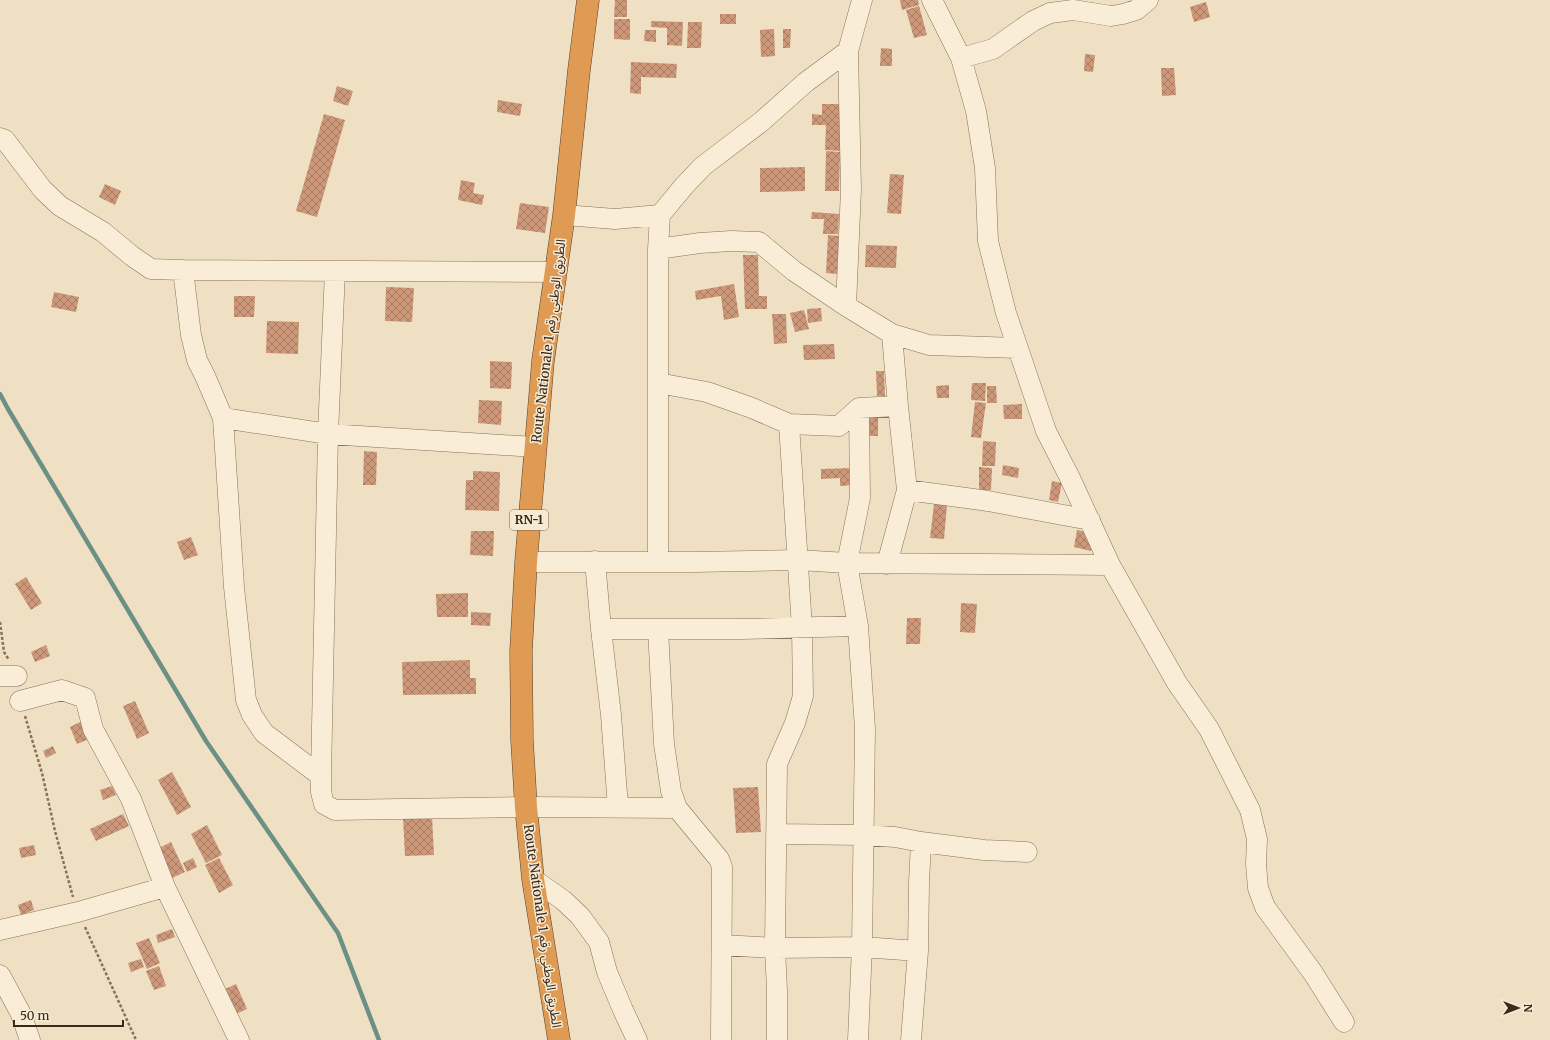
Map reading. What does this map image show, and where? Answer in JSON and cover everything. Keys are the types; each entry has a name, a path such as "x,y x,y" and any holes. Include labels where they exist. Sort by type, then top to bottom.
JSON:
{"highway":[{"name":"Route Nationale الطريق الوطني رقم 1","path":"559,1040 533,879 526,807 522,740 521,651 526,562 543,361 564,215 578,70 588,0"}],"street":[{"path":"846,306 851,189 848,51 862,0"},
{"path":"932,0 961,58 976,111 985,168 988,240 1006,313 1046,431 1070,478 1110,565 1177,683 1209,729 1250,810 1257,839 1256,864 1258,888 1265,907 1313,973 1344,1022"},
{"path":"961,58 993,49 1033,21 1050,13 1073,10 1111,16 1136,10 1148,0"},
{"path":"658,562 658,249 660,215 684,186 704,166 761,122 806,82 848,51"},
{"path":"0,138 5,140 43,190 60,206 102,232 151,269 556,272"},
{"path":"564,215 615,219 660,215"},
{"path":"658,249 700,243 731,241 759,242 794,271 846,306 892,334 929,345 1017,348"},
{"path":"183,270 190,335 197,360 206,376 223,418 234,587 246,700 252,715 264,733 320,776"},
{"path":"335,270 328,434 320,776 321,792 324,804 336,810 526,807 677,808"},
{"path":"888,564 908,490 898,406 892,334"},
{"path":"658,383 707,392 752,408 789,424 839,426 859,408 898,406"},
{"path":"858,1040 862,947 865,729 858,626 847,564 860,498 859,408"},
{"path":"223,418 328,434 535,448"},
{"path":"777,1040 775,948 778,764 795,723 803,696 802,628 789,424"},
{"path":"908,490 988,501 1090,520"},
{"path":"526,562 798,560 847,564 1110,565"},
{"path":"595,561 611,715 618,807"},
{"path":"601,629 658,628 740,630 858,626"},
{"path":"658,628 664,744 671,791 677,808 719,859 722,867 720,1040"},
{"path":"20,701 62,690 85,698 93,730 131,799 165,887 239,1040"},
{"path":"776,834 895,837 984,850 1027,852"},
{"path":"910,1040 918,951 919,883 922,842"},
{"path":"533,879 563,900 580,916 599,942 607,972 637,1040"},
{"path":"0,930 78,912 165,887"},
{"path":"722,945 775,948 862,947 918,951"},
{"path":"0,975 21,1014 30,1040"}],"path":[{"path":"0,622 9,676"},
{"path":"20,701 42,773 68,884 78,912 136,1040"}],"building":[{"path":"615,0 627,0 627,17 614,17"},
{"path":"900,0 918,0 919,5 902,10"},
{"path":"1206,2 1210,17 1194,22 1190,7"},
{"path":"919,6 927,35 914,38 906,10"},
{"path":"720,14 736,14 736,24 720,24"},
{"path":"614,19 630,19 630,40 614,39"},
{"path":"651,21 683,22 682,46 667,45 667,28 651,27"},
{"path":"688,22 702,22 701,48 687,48"},
{"path":"774,29 775,56 761,57 760,30"},
{"path":"783,29 791,29 790,48 783,48"},
{"path":"645,30 656,30 656,42 644,41"},
{"path":"881,48 892,49 892,66 880,66"},
{"path":"1085,54 1095,55 1093,72 1084,71"},
{"path":"631,62 677,64 676,78 641,77 641,94 630,93"},
{"path":"1161,68 1174,68 1176,95 1162,96"},
{"path":"337,86 353,91 348,106 333,101"},
{"path":"498,100 522,104 520,116 497,112"},
{"path":"822,104 842,104 841,151 825,150 826,125 812,125 812,114 822,115"},
{"path":"324,114 345,120 317,217 296,211"},
{"path":"826,151 840,152 839,191 825,191"},
{"path":"805,167 805,191 760,192 760,168"},
{"path":"890,174 904,175 901,214 887,213"},
{"path":"461,180 475,183 473,193 484,195 482,205 458,200"},
{"path":"105,184 121,191 115,205 99,197"},
{"path":"520,203 549,207 545,233 516,229"},
{"path":"812,212 839,214 838,234 823,234 824,219 811,219"},
{"path":"828,235 839,236 837,274 826,273"},
{"path":"866,245 897,246 896,268 865,267"},
{"path":"743,255 758,255 759,296 767,296 767,309 745,309"},
{"path":"734,284 739,317 724,320 721,296 696,300 695,291"},
{"path":"386,287 414,288 412,322 385,321"},
{"path":"54,292 79,297 76,312 51,307"},
{"path":"234,296 255,296 254,317 234,317"},
{"path":"821,308 822,321 808,323 807,309"},
{"path":"804,310 809,329 795,332 790,313"},
{"path":"772,314 786,314 787,343 774,344"},
{"path":"267,321 299,322 298,354 266,353"},
{"path":"834,344 835,359 804,360 803,345"},
{"path":"490,361 512,362 511,389 490,388"},
{"path":"876,371 884,371 885,396 877,396"},
{"path":"972,383 986,383 985,401 971,400"},
{"path":"949,385 949,398 937,398 936,386"},
{"path":"987,386 996,386 997,403 987,403"},
{"path":"479,400 502,401 501,425 478,423"},
{"path":"975,402 986,403 981,438 971,437"},
{"path":"1022,404 1022,419 1004,419 1003,405"},
{"path":"867,413 878,413 878,436 867,436"},
{"path":"983,441 996,442 995,466 982,466"},
{"path":"364,451 377,452 376,485 363,485"},
{"path":"1003,465 1019,468 1018,478 1002,475"},
{"path":"979,467 992,468 991,490 979,490"},
{"path":"853,468 854,485 840,486 840,478 821,479 821,469"},
{"path":"473,471 500,472 499,511 465,510 466,480 473,480"},
{"path":"1052,481 1062,483 1058,502 1049,500"},
{"path":"934,504 947,505 944,539 930,538"},
{"path":"1077,530 1094,533 1091,551 1074,547"},
{"path":"471,531 494,531 493,556 470,555"},
{"path":"191,537 198,555 184,560 177,542"},
{"path":"26,577 42,603 31,610 15,584"},
{"path":"468,593 468,617 437,617 436,594"},
{"path":"961,603 977,604 975,633 960,632"},
{"path":"471,612 491,613 490,626 471,625"},
{"path":"907,618 921,618 920,644 906,644"},
{"path":"46,645 50,656 35,662 31,652"},
{"path":"470,660 470,678 476,678 476,694 403,695 402,662"},
{"path":"135,701 149,733 137,739 123,706"},
{"path":"82,721 89,739 77,744 70,727"},
{"path":"53,746 56,753 46,758 43,751"},
{"path":"172,772 191,807 177,815 158,780"},
{"path":"112,786 116,795 103,800 100,790"},
{"path":"758,787 761,832 736,833 733,788"},
{"path":"123,814 129,826 96,841 90,829"},
{"path":"432,816 434,855 405,856 403,817"},
{"path":"207,825 222,855 206,863 191,834"},
{"path":"171,842 185,872 170,879 155,850"},
{"path":"34,845 36,855 21,858 19,848"},
{"path":"193,858 197,867 187,872 183,863"},
{"path":"219,858 233,885 219,893 205,865"},
{"path":"31,900 34,910 21,915 18,905"},
{"path":"172,929 175,937 158,943 156,935"},
{"path":"149,938 160,963 147,969 136,943"},
{"path":"141,959 144,967 131,972 128,963"},
{"path":"159,966 166,986 154,990 146,971"},
{"path":"236,984 247,1009 234,1015 223,990"}],"waterway":[{"path":"0,394 206,741 338,933 379,1040"}]}
